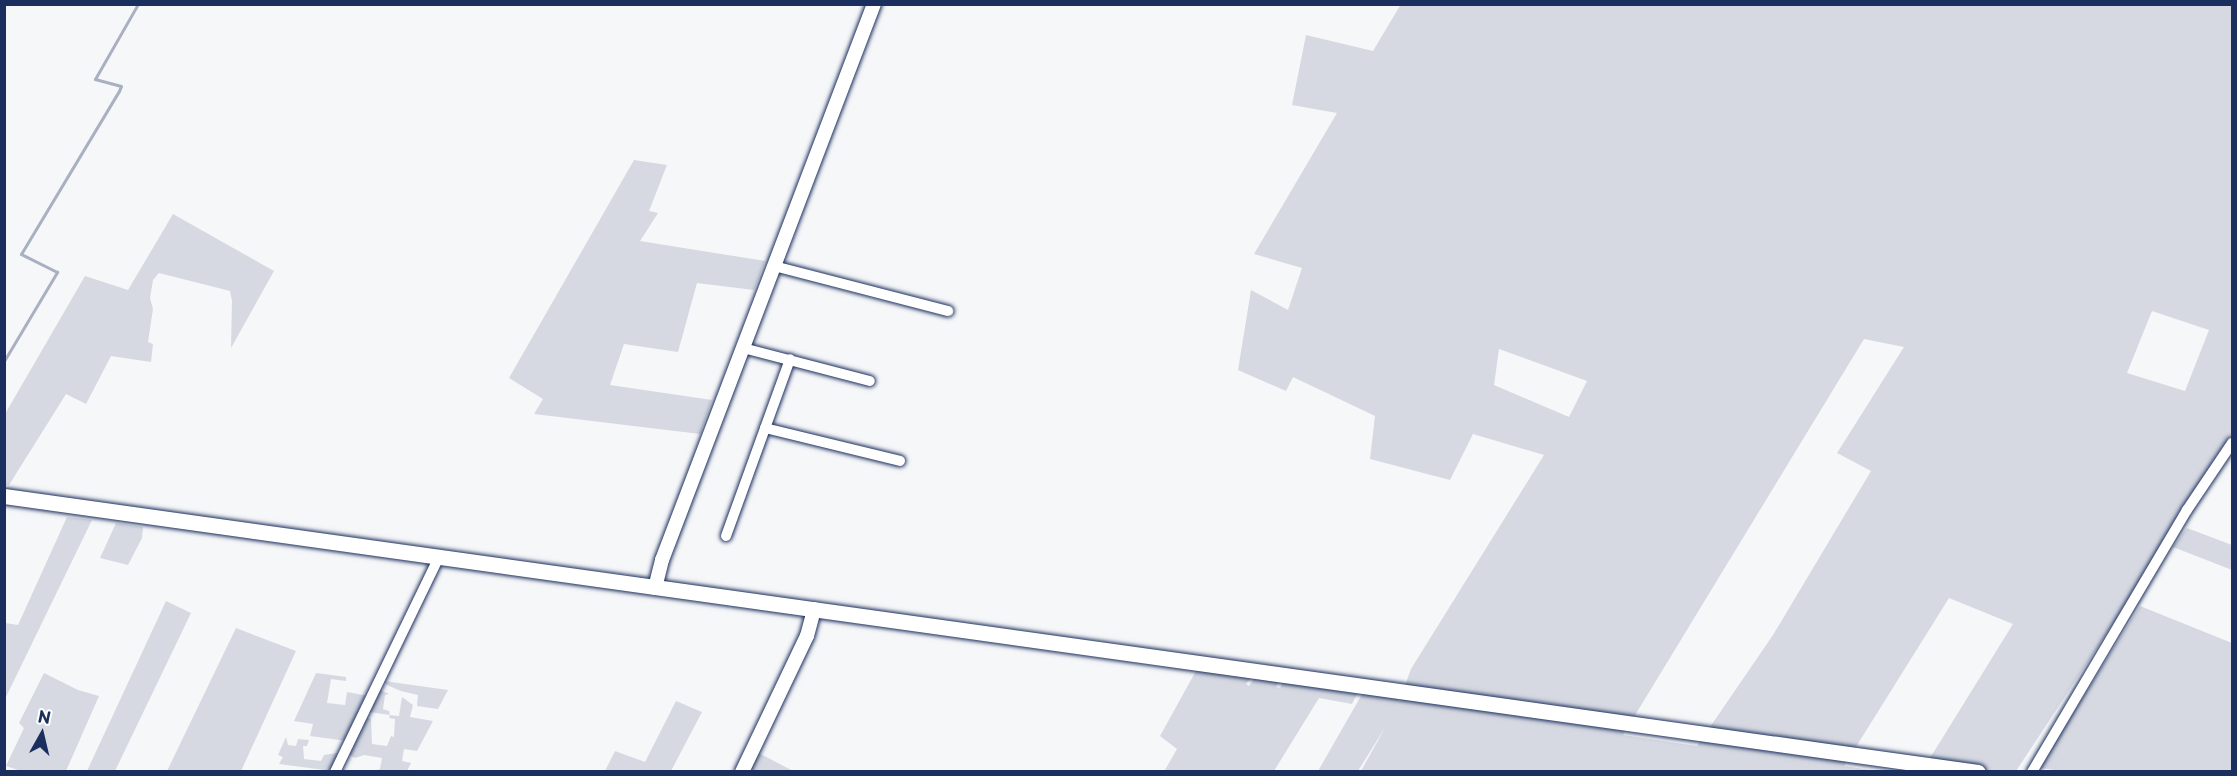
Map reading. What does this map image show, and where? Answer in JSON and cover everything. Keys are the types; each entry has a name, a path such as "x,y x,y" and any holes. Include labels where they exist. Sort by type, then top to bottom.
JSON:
{"main road":[{"path":"4,496 1978,771"}],"street":[{"path":"655,588 662,560 874,4"},
{"path":"774,266 948,311"},
{"path":"743,348 870,381"},
{"path":"726,536 790,359"},
{"path":"765,428 900,462"},
{"path":"2032,771 2187,510 2232,443"},
{"path":"335,771 439,557"},
{"path":"742,771 807,636 814,609"}],"shaded area":[{"path":"1401,4 2232,5 2232,443 2016,771 1922,771 2013,624 1949,598 1844,766 1876,771 1361,771 1386,726 1358,771 1318,771 1361,696 1365,693 1398,698 1399,702 1411,669 1544,455 1473,434 1450,480 1370,459 1375,416 1293,377 1286,391 1238,370 1251,290 1288,310 1302,268 1254,254 1337,113 1292,105 1306,35 1373,51","holes":["2152,311 2209,330 2185,391 2127,373","1864,339 1904,347 1837,453 1871,471 1773,635 1697,746 1623,735","1499,349 1587,381 1569,417 1494,385"]},
{"path":"634,160 667,165 649,211 658,213 640,241 765,261 754,290 697,283 678,352 624,344 610,385 712,400 700,434 534,414 543,399 509,378"},
{"path":"173,214 274,271 231,348 232,301 230,291 159,273 153,280 150,298 153,309 148,342 153,344 151,362 111,356 86,404 66,394 9,485 5,485 5,414 85,276 128,290"},
{"path":"67,517 92,520 5,699 5,623 18,625"},
{"path":"116,523 143,527 142,538 128,565 100,558"},
{"path":"2187,528 2232,545 2232,570 2173,547"},
{"path":"166,601 191,613 115,771 87,771"},
{"path":"2140,606 2232,643 2232,771 2069,772 2039,768"},
{"path":"236,628 296,651 241,771 167,771"},
{"path":"1197,669 1251,677 1246,684 1249,686 1255,678 1279,681 1276,687 1280,688 1284,681 1355,691 1357,694 1352,704 1319,698 1274,771 1167,771 1165,770 1177,749 1160,736"},
{"path":"44,673 78,690 99,696 66,771 21,771 6,766 24,728 19,723"},
{"path":"316,673 346,677 346,681 331,679 327,703 345,705 347,692 369,696 347,741 310,736 313,724 294,721"},
{"path":"384,681 448,690 438,709 417,706 418,695 401,691 387,685"},
{"path":"380,690 389,694 385,695 383,709 389,711 390,715 369,712"},
{"path":"402,697 413,705 410,717 433,721 417,751 404,749 402,761 411,763 407,771 374,771 380,769 382,758 364,755 355,758 348,754 367,717 371,719 372,744 387,746 391,736 394,737 395,719 389,718 390,715 399,716"},
{"path":"676,701 702,712 671,771 605,771 615,751 645,762"},
{"path":"286,737 288,745 296,746 298,739 309,740 307,746 303,746 304,759 321,761 324,755 337,753 339,756 332,771 279,764 283,757 278,755"},
{"path":"757,752 793,771 749,772"}],"waterway":[{"path":"4,361 57,272 21,254 119,91 121,86 95,79 138,4"}]}
